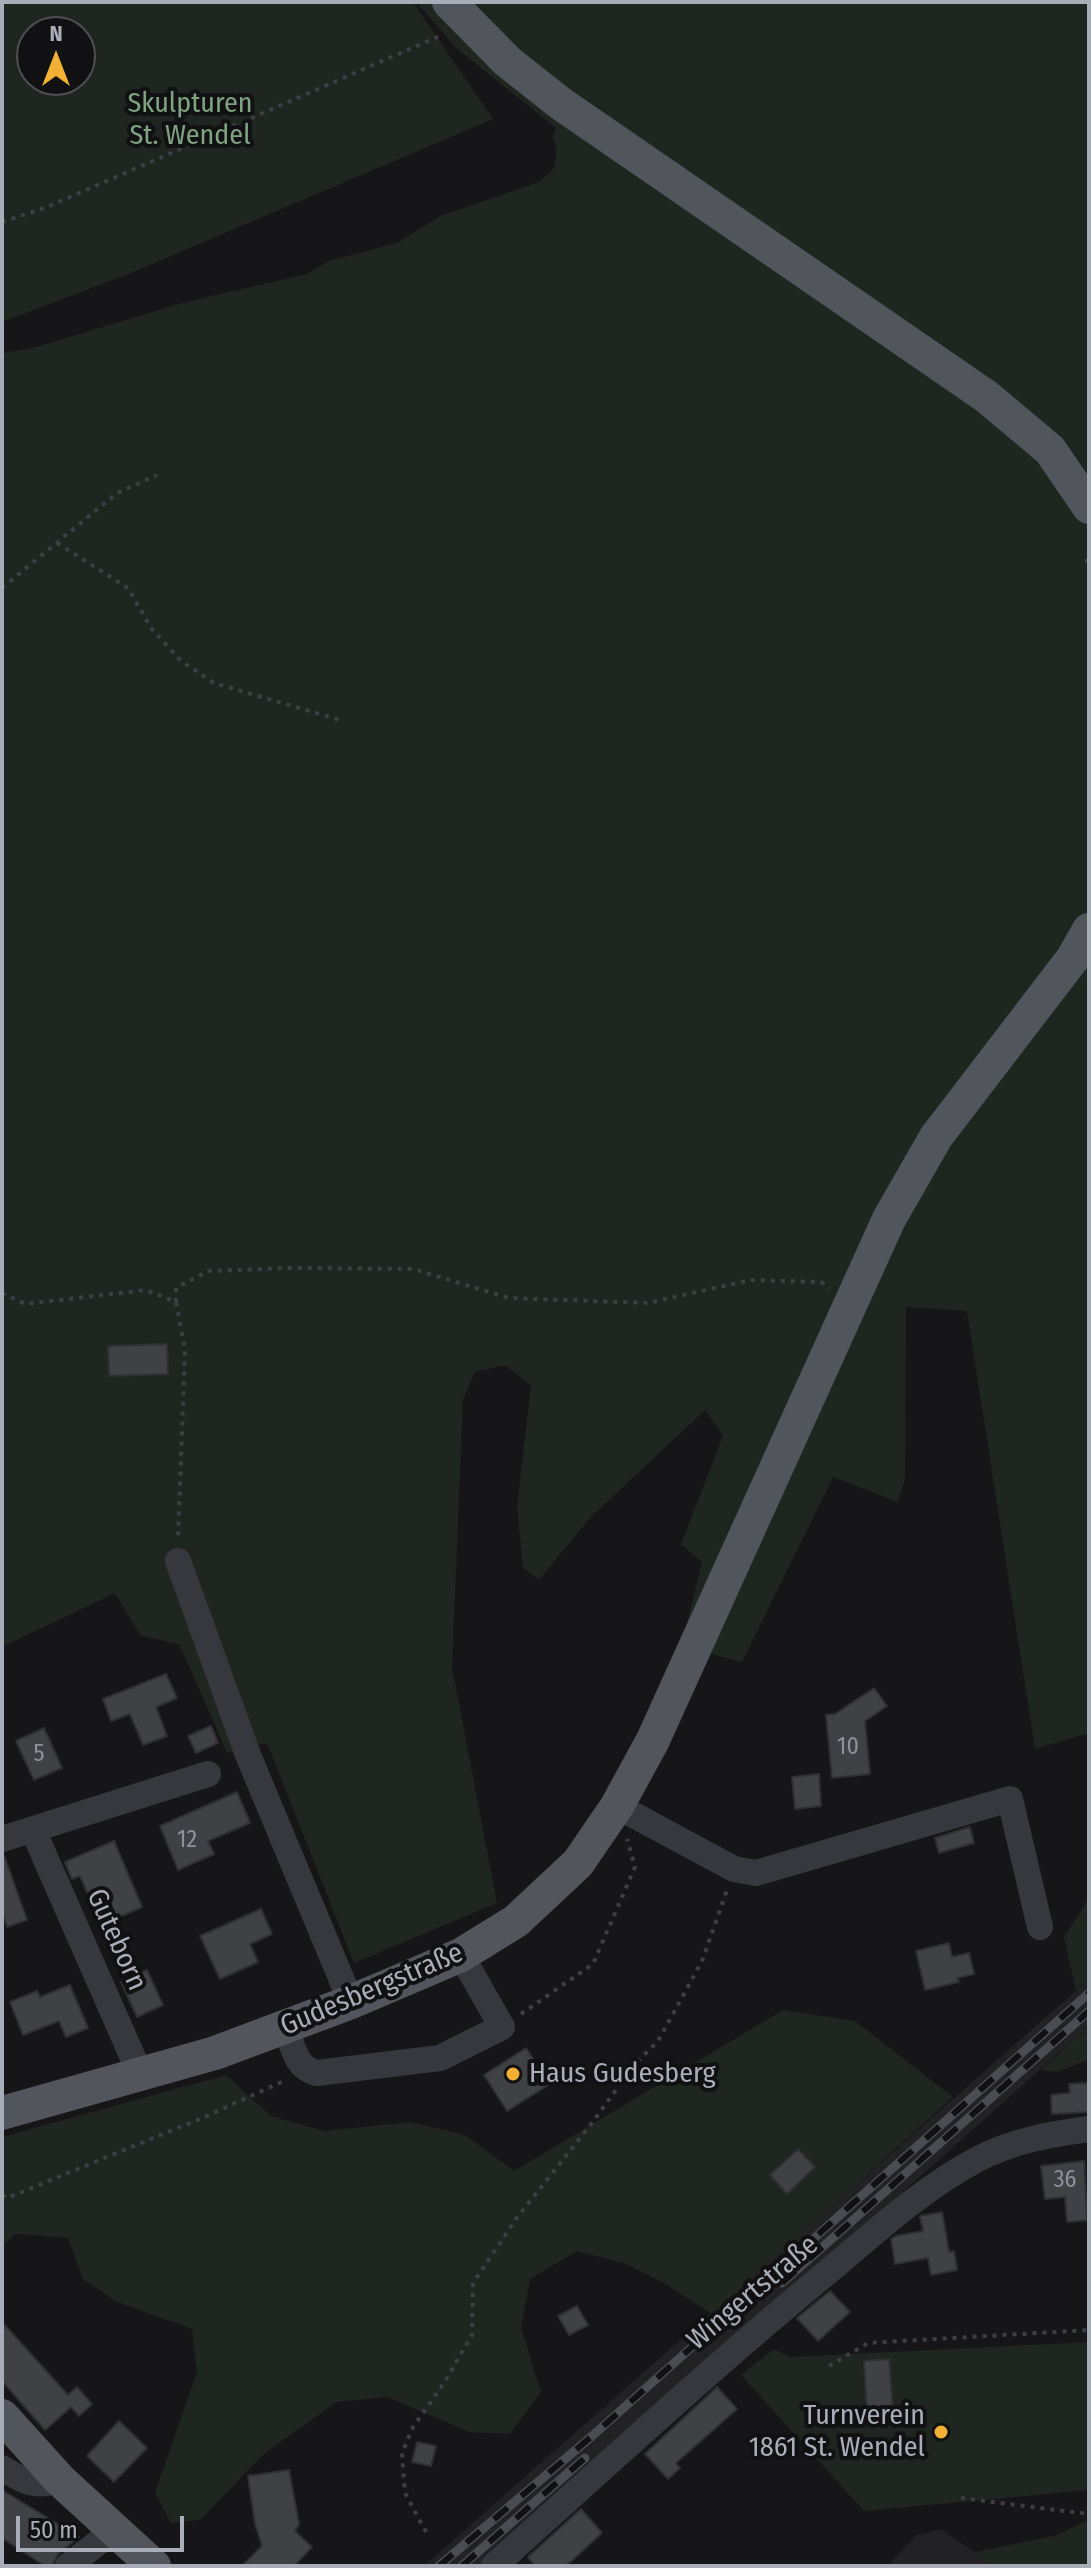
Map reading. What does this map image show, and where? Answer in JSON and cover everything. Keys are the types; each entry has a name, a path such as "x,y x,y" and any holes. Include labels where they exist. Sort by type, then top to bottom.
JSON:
{"main road":[{"path":"459,12 507,61 621,148 987,397 1050,450 1089,507"},
{"name":"Gudesbergstraße","path":"2,2113 215,2053 351,2002 461,1955 516,1921 578,1863 617,1806 653,1740 889,1219 936,1137 1073,958 1089,930"},
{"path":"2,2416 60,2480 154,2566"}],"street":[{"path":"178,1561 248,1755 351,2002"},
{"path":"2,1839 208,1774"},
{"path":"617,1806 734,1869 756,1873 1010,1799 1040,1927"},
{"name":"Guteborn","path":"33,1830 141,2076"},
{"path":"286,2027 298,2061 306,2070 317,2073 440,2058 502,2027 461,1955"},
{"name":"Wingertstraße","path":"494,2566 743,2343 925,2191 979,2159 1015,2143 1089,2129"},
{"path":"2,2468 27,2483 46,2484 60,2480"},
{"path":"68,2566 114,2530"}],"path":[{"path":"2,222 47,207 459,12"},
{"path":"2,588 117,493 157,475"},
{"path":"57,543 128,588 151,628 181,661 214,683 340,720"},
{"path":"178,1561 185,1350 176,1288 208,1271 413,1269 509,1298 648,1303 750,1280 821,1282 850,1301"},
{"path":"2,1293 25,1304 146,1290 176,1302"},
{"path":"502,2027 593,1964 635,1867 617,1806"},
{"path":"426,2532 405,2493 402,2453 413,2427 472,2335 473,2283 516,2219 634,2065 658,2041 702,1961 734,1869"},
{"path":"4,2197 202,2118 306,2070"},
{"path":"829,2366 868,2343 1089,2330"},
{"path":"961,2498 1089,2514"}],"shaded area":[{"path":"1089,1979 1089,2026 483,2566 424,2566"},
{"path":"941,2529 975,2552 989,2566 887,2566 917,2535"}],"green space":[{"name":"Skulpturen St. Wendel","path":"2,2 413,2 493,119 131,273 2,322"},
{"path":"416,2 1089,2 1089,1733 1035,1749 967,1311 906,1307 905,1479 898,1502 833,1477 742,1662 718,1656 683,1639 702,1562 681,1544 723,1436 705,1410 590,1518 539,1580 523,1568 517,1506 531,1386 505,1365 475,1372 463,1399 452,1667 497,1903 354,1963 267,1743 227,1753 180,1645 140,1635 115,1593 2,1647 2,353 33,348 182,303 307,274 329,261 397,243 440,216 539,182 554,168 557,149 552,137 556,128 456,48"},
{"path":"1089,1898 1089,1979 1076,1990 1064,1937"},
{"path":"783,2010 855,2021 953,2097 712,2314 662,2282 624,2263 577,2251 530,2279 521,2328 541,2392 510,2434 470,2432 387,2397 337,2402 266,2452 200,2520 171,2523 155,2493 197,2372 192,2329 117,2302 83,2279 68,2238 16,2234 2,2245 2,2137 226,2075 271,2116 324,2131 410,2122 465,2135 514,2171"},
{"path":"1089,2026 1089,2059 1057,2072 1041,2070"},
{"name":"Turnverein 1861 St. Wendel","path":"1089,2342 1089,2490 864,2511 741,2375 774,2349 790,2357"},
{"path":"1089,2520 1089,2566 989,2566 975,2552 1054,2536"}],"building":[{"path":"167,1344 168,1374 109,1376 108,1346"},
{"path":"166,1674 177,1698 156,1707 167,1736 143,1745 130,1714 111,1721 103,1699"},
{"path":"874,1688 887,1706 865,1721 870,1774 832,1778 826,1715 835,1714"},
{"path":"211,1726 218,1743 196,1753 188,1736"},
{"path":"44,1728 62,1768 34,1780 16,1741"},
{"path":"819,1774 821,1806 795,1809 792,1777"},
{"path":"237,1792 250,1823 208,1841 214,1854 178,1870 160,1826"},
{"path":"970,1827 974,1843 939,1853 935,1838"},
{"path":"114,1841 142,1907 115,1919 111,1909 97,1915 80,1876 72,1879 65,1862"},
{"path":"4,1855 27,1920 7,1927 2,1912"},
{"path":"261,1909 272,1934 250,1944 258,1962 220,1979 200,1936"},
{"path":"949,1943 952,1957 969,1953 974,1974 957,1978 959,1982 925,1990 916,1951"},
{"path":"147,1970 163,2005 137,2017 121,1982"},
{"path":"70,1985 88,2028 66,2037 59,2021 23,2035 10,2002 37,1991 40,1997"},
{"path":"526,2048 550,2084 507,2111 484,2075"},
{"path":"1089,2083 1089,2112 1052,2114 1051,2095 1070,2093 1069,2084"},
{"path":"798,2149 815,2167 787,2194 770,2175"},
{"path":"1084,2161 1087,2220 1067,2222 1065,2197 1045,2199 1041,2166"},
{"path":"942,2212 949,2252 954,2251 957,2270 931,2275 928,2258 895,2264 891,2239 923,2231 920,2216"},
{"path":"830,2291 850,2312 818,2341 797,2318"},
{"path":"577,2306 588,2325 569,2335 558,2316"},
{"path":"2,2322 68,2395 77,2387 92,2404 79,2416 71,2407 45,2430 2,2381"},
{"path":"889,2359 893,2411 867,2413 864,2361"},
{"path":"717,2387 737,2409 676,2463 680,2468 668,2479 645,2454"},
{"path":"119,2421 147,2448 114,2482 87,2456"},
{"path":"417,2442 436,2446 431,2466 412,2462"},
{"path":"289,2470 299,2524 295,2531 312,2547 294,2566 242,2566 262,2546 255,2524 248,2476"},
{"path":"2,2490 79,2537 58,2554 52,2566 45,2566 2,2538"},
{"path":"581,2509 602,2533 566,2566 535,2566 528,2557"}],"railway":[{"path":"439,2566 591,2437 1089,1993"},
{"path":"782,2283 1089,2011"},
{"path":"462,2566 585,2458"}],"place":[{"name":"Haus Gudesberg","path":"513,2074"},
{"name":"Turnverein 1861 St. Wendel","path":"941,2432"}]}
